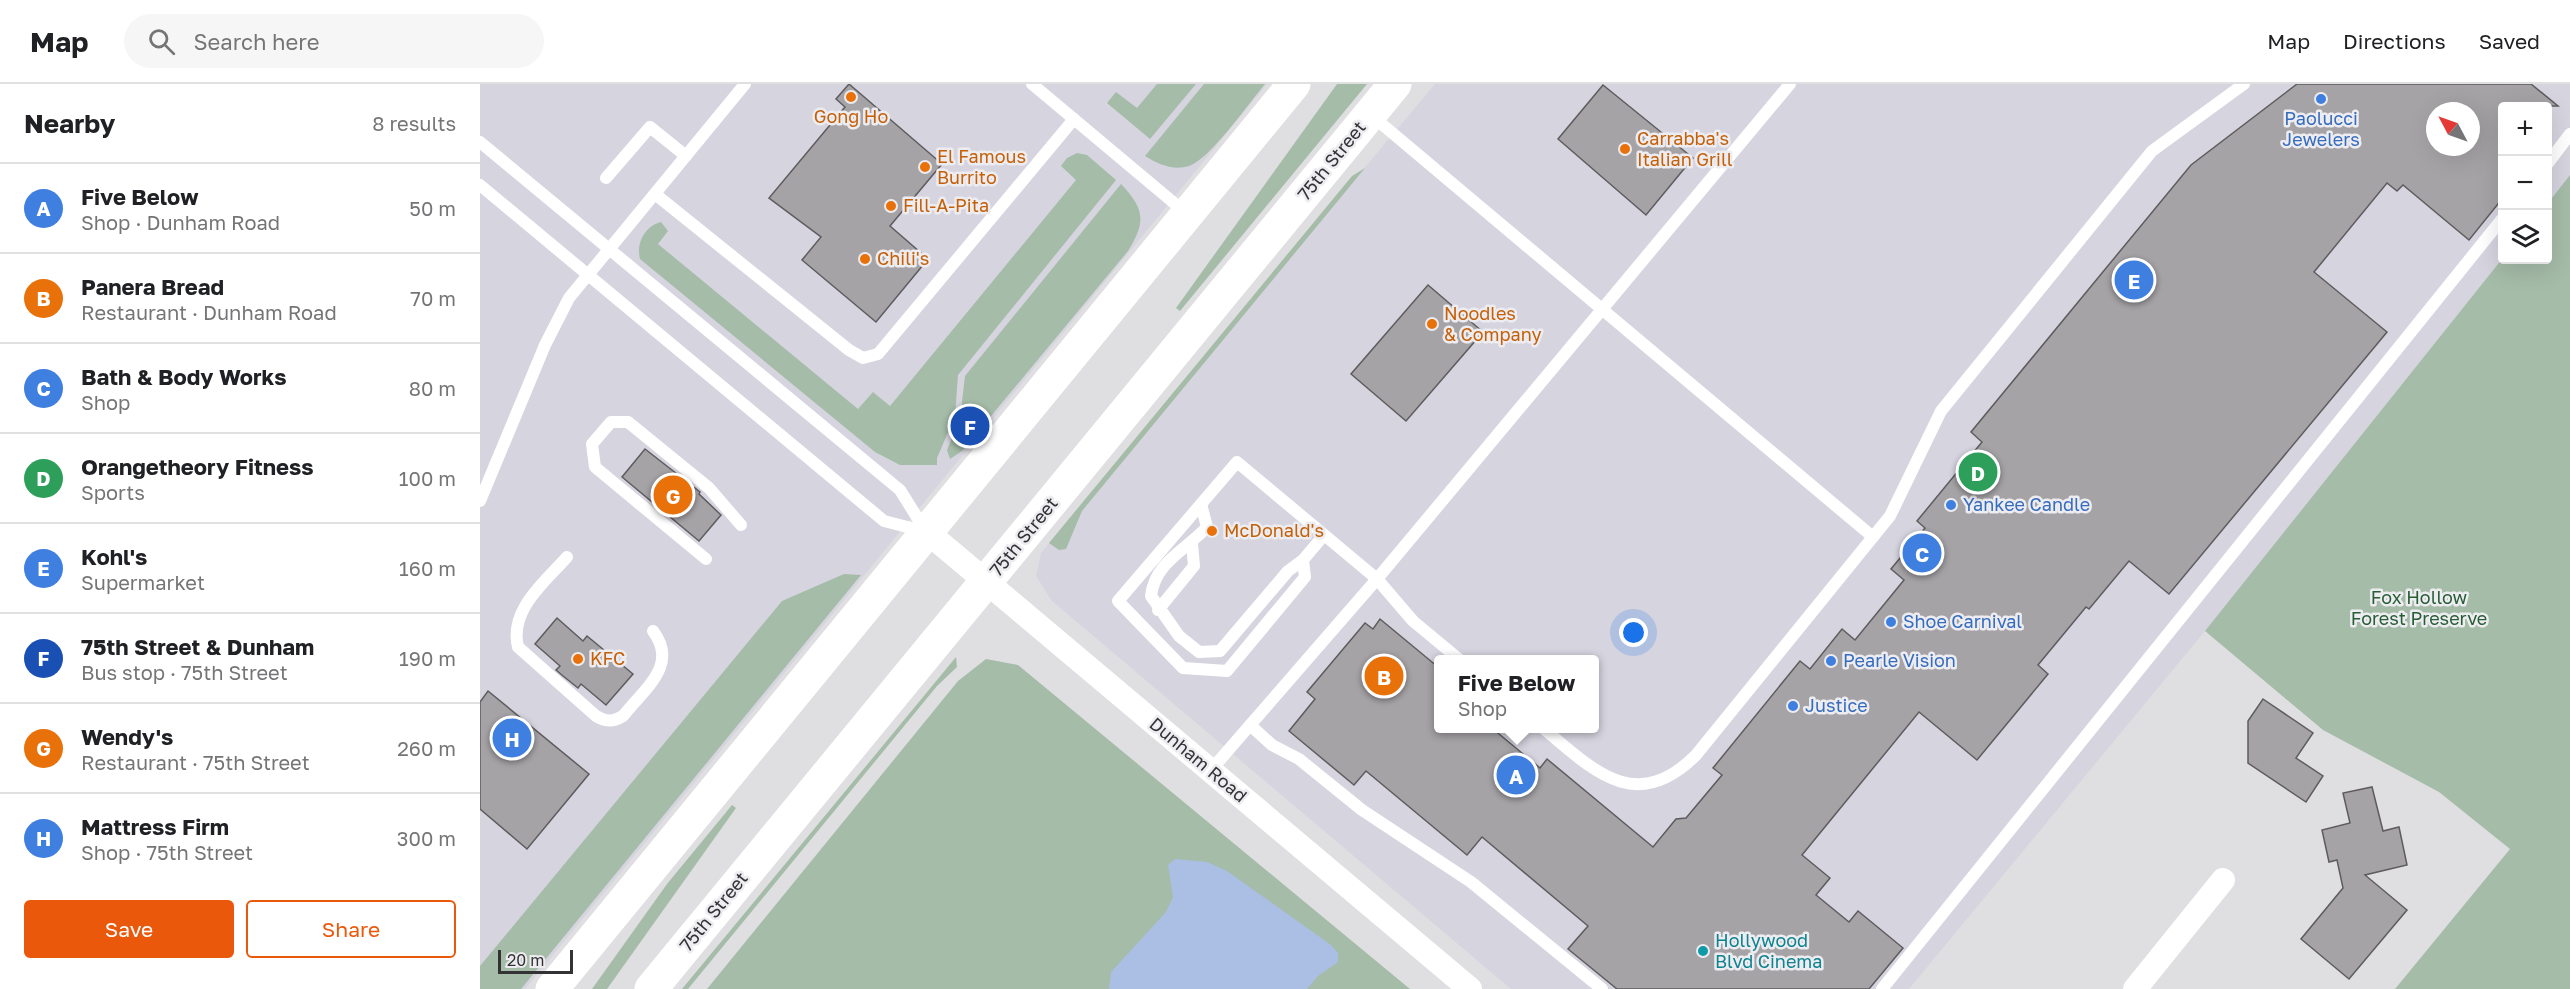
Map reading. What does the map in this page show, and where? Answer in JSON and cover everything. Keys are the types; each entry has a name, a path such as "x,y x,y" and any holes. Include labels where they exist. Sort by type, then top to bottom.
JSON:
{"main road":[{"path":"552,989 1294,84"},
{"name":"75th Street","path":"651,989 1395,84"}],"street":[{"name":"Dunham Road","path":"926,531 1470,989"},
{"path":"2135,989 2223,880"}],"lane":[{"path":"480,501 554,326 569,298 745,84"},
{"path":"1032,84 1187,214"},
{"path":"1211,770 1377,579 1790,84"},
{"path":"1548,733 1594,770 1614,781 1636,785 1659,782 1679,771 1702,747 1890,516 1941,411 2152,151 2244,84"},
{"path":"1370,115 1600,311 1873,537"},
{"path":"655,194 849,350 863,358 878,354 1074,119"},
{"path":"606,178 651,128 686,156"},
{"path":"2552,157 2570,134"},
{"path":"480,142 900,490 926,531"},
{"path":"480,185 884,521 926,531"},
{"path":"1882,989 2498,224"},
{"path":"706,560 595,467 592,444 611,422 628,422 709,488 741,525"},
{"path":"1303,560 1305,577 1227,671 1183,668 1118,601 1237,462 1377,579 1413,621 1454,655"},
{"path":"1201,504 1207,527 1192,544 1175,553 1153,581 1151,596 1158,610 1179,636 1199,652 1220,651 1288,572 1303,560 1324,535"},
{"path":"1158,610 1194,566 1192,544"},
{"path":"567,556 520,613 515,635 518,647 596,716 605,721 616,720 623,716 660,669 664,656 662,643 653,631"},
{"path":"1250,725 1272,745 1299,759 1362,810 1471,882 1602,989"}],"shaded area":[{"path":"480,84 1267,84 525,989 480,989"},
{"path":"1435,84 2570,84 2570,175 2552,198 2552,102 2498,102 2498,264 2205,631 1909,989 1511,989 1052,601 1036,576 1041,553"}],"green space":[{"path":"1157,84 1196,84 1150,139 1107,103 1116,92 1137,108"},
{"path":"1204,84 1265,84 1229,130 1198,161 1189,166 1171,167 1145,156"},
{"path":"1337,84 1367,84 1180,311 1176,308"},
{"path":"1077,153 1087,155 1116,180 958,375 955,416 937,458 937,465 900,465 875,452 640,259 639,247 643,236 650,227 661,222 668,231 658,244 858,409 873,392 890,406 1076,180 1061,166 1067,158"},
{"path":"1365,168 1082,511 1066,549 1059,550 1049,543 1352,176"},
{"name":"Fox Hollow Forest Preserve","path":"2570,175 2570,989 2395,989 2510,849 2439,792 2323,730 2205,631 2498,264 2552,264 2552,198"},
{"path":"1121,184 1135,201 1140,216 1138,232 1128,251 962,451 950,459 947,450 960,419 965,376"},
{"path":"844,574 861,575 521,989 480,989 480,966 782,601"},
{"path":"956,657 957,667 937,686 688,989 682,989"},
{"path":"986,659 1018,665 1410,989 707,989 958,681"},
{"path":"732,805 736,808 607,989 592,989 667,884"}],"water":[{"path":"1175,859 1207,862 1227,871 1331,945 1338,953 1338,962 1318,976 1307,989 1109,989 1111,972 1166,912 1173,897 1168,865"}],"building":[{"path":"849,84 942,164 890,226 928,259 876,322 802,260 821,237 769,198 845,107 836,99"},
{"path":"2297,84 2531,84 2558,106 2552,106 2552,102 2498,102 2498,204 2469,240 2403,185 2397,191 2387,183 2314,272 2387,332 2169,594 2129,561 2089,609 2086,607 2038,665 2048,674 1977,760 1919,712 1802,855 1830,878 1816,895 1849,922 1858,911 1903,948 1869,989 1617,989 1568,949 1588,926 1482,837 1467,855 1366,771 1354,785 1289,731 1315,699 1307,692 1365,623 1373,629 1380,619 1434,664 1434,733 1498,733 1540,768 1547,759 1653,847 1676,819 1686,818 1722,775 1713,768 1800,661 1810,669 1842,629 1855,640 1904,580 1891,569 1925,528 1917,521 1982,442 1971,432 2191,165"},
{"name":"Carrabba's Italian Grill","path":"1603,85 1693,158 1646,215 1558,139"},
{"path":"1428,285 1483,332 1406,421 1351,374"},
{"path":"645,449 700,492 699,494 721,515 699,541 622,477"},
{"name":"KFC","path":"557,618 583,641 587,636 633,674 606,705 581,684 578,688 556,670 560,666 535,644"},
{"path":"488,691 589,774 527,849 480,809 480,702"},
{"path":"2263,699 2313,733 2296,758 2323,776 2306,802 2248,763 2248,721"},
{"path":"2372,787 2383,831 2399,827 2407,865 2365,875 2407,910 2349,979 2301,939 2343,888 2337,860 2329,862 2322,830 2350,823 2343,793"}],"place":[{"name":"Gong Ho","path":"851,97"},
{"name":"Paolucci Jewelers","path":"2321,99"},
{"name":"Carrabba's Italian Grill","path":"1625,149"},
{"name":"El Famous Burrito","path":"925,167"},
{"name":"Fill-A-Pita","path":"891,206"},
{"name":"Chili's","path":"865,259"},
{"name":"Kohl's","path":"2134,280"},
{"name":"Noodles & Company","path":"1432,324"},
{"name":"75th Street & Dunham","path":"970,426"},
{"name":"Orangetheory Fitness","path":"1978,472"},
{"name":"Wendy's","path":"673,495"},
{"name":"Yankee Candle","path":"1951,505"},
{"name":"McDonald's","path":"1212,531"},
{"name":"Bath & Body Works","path":"1922,553"},
{"name":"Shoe Carnival","path":"1891,622"},
{"name":"KFC","path":"578,659"},
{"name":"Pearle Vision","path":"1831,661"},
{"name":"Panera Bread","path":"1384,676"},
{"name":"Justice","path":"1793,706"},
{"name":"Mattress Firm","path":"512,738"},
{"name":"Five Below","path":"1516,775"},
{"name":"Hollywood Blvd Cinema","path":"1703,951"}]}
